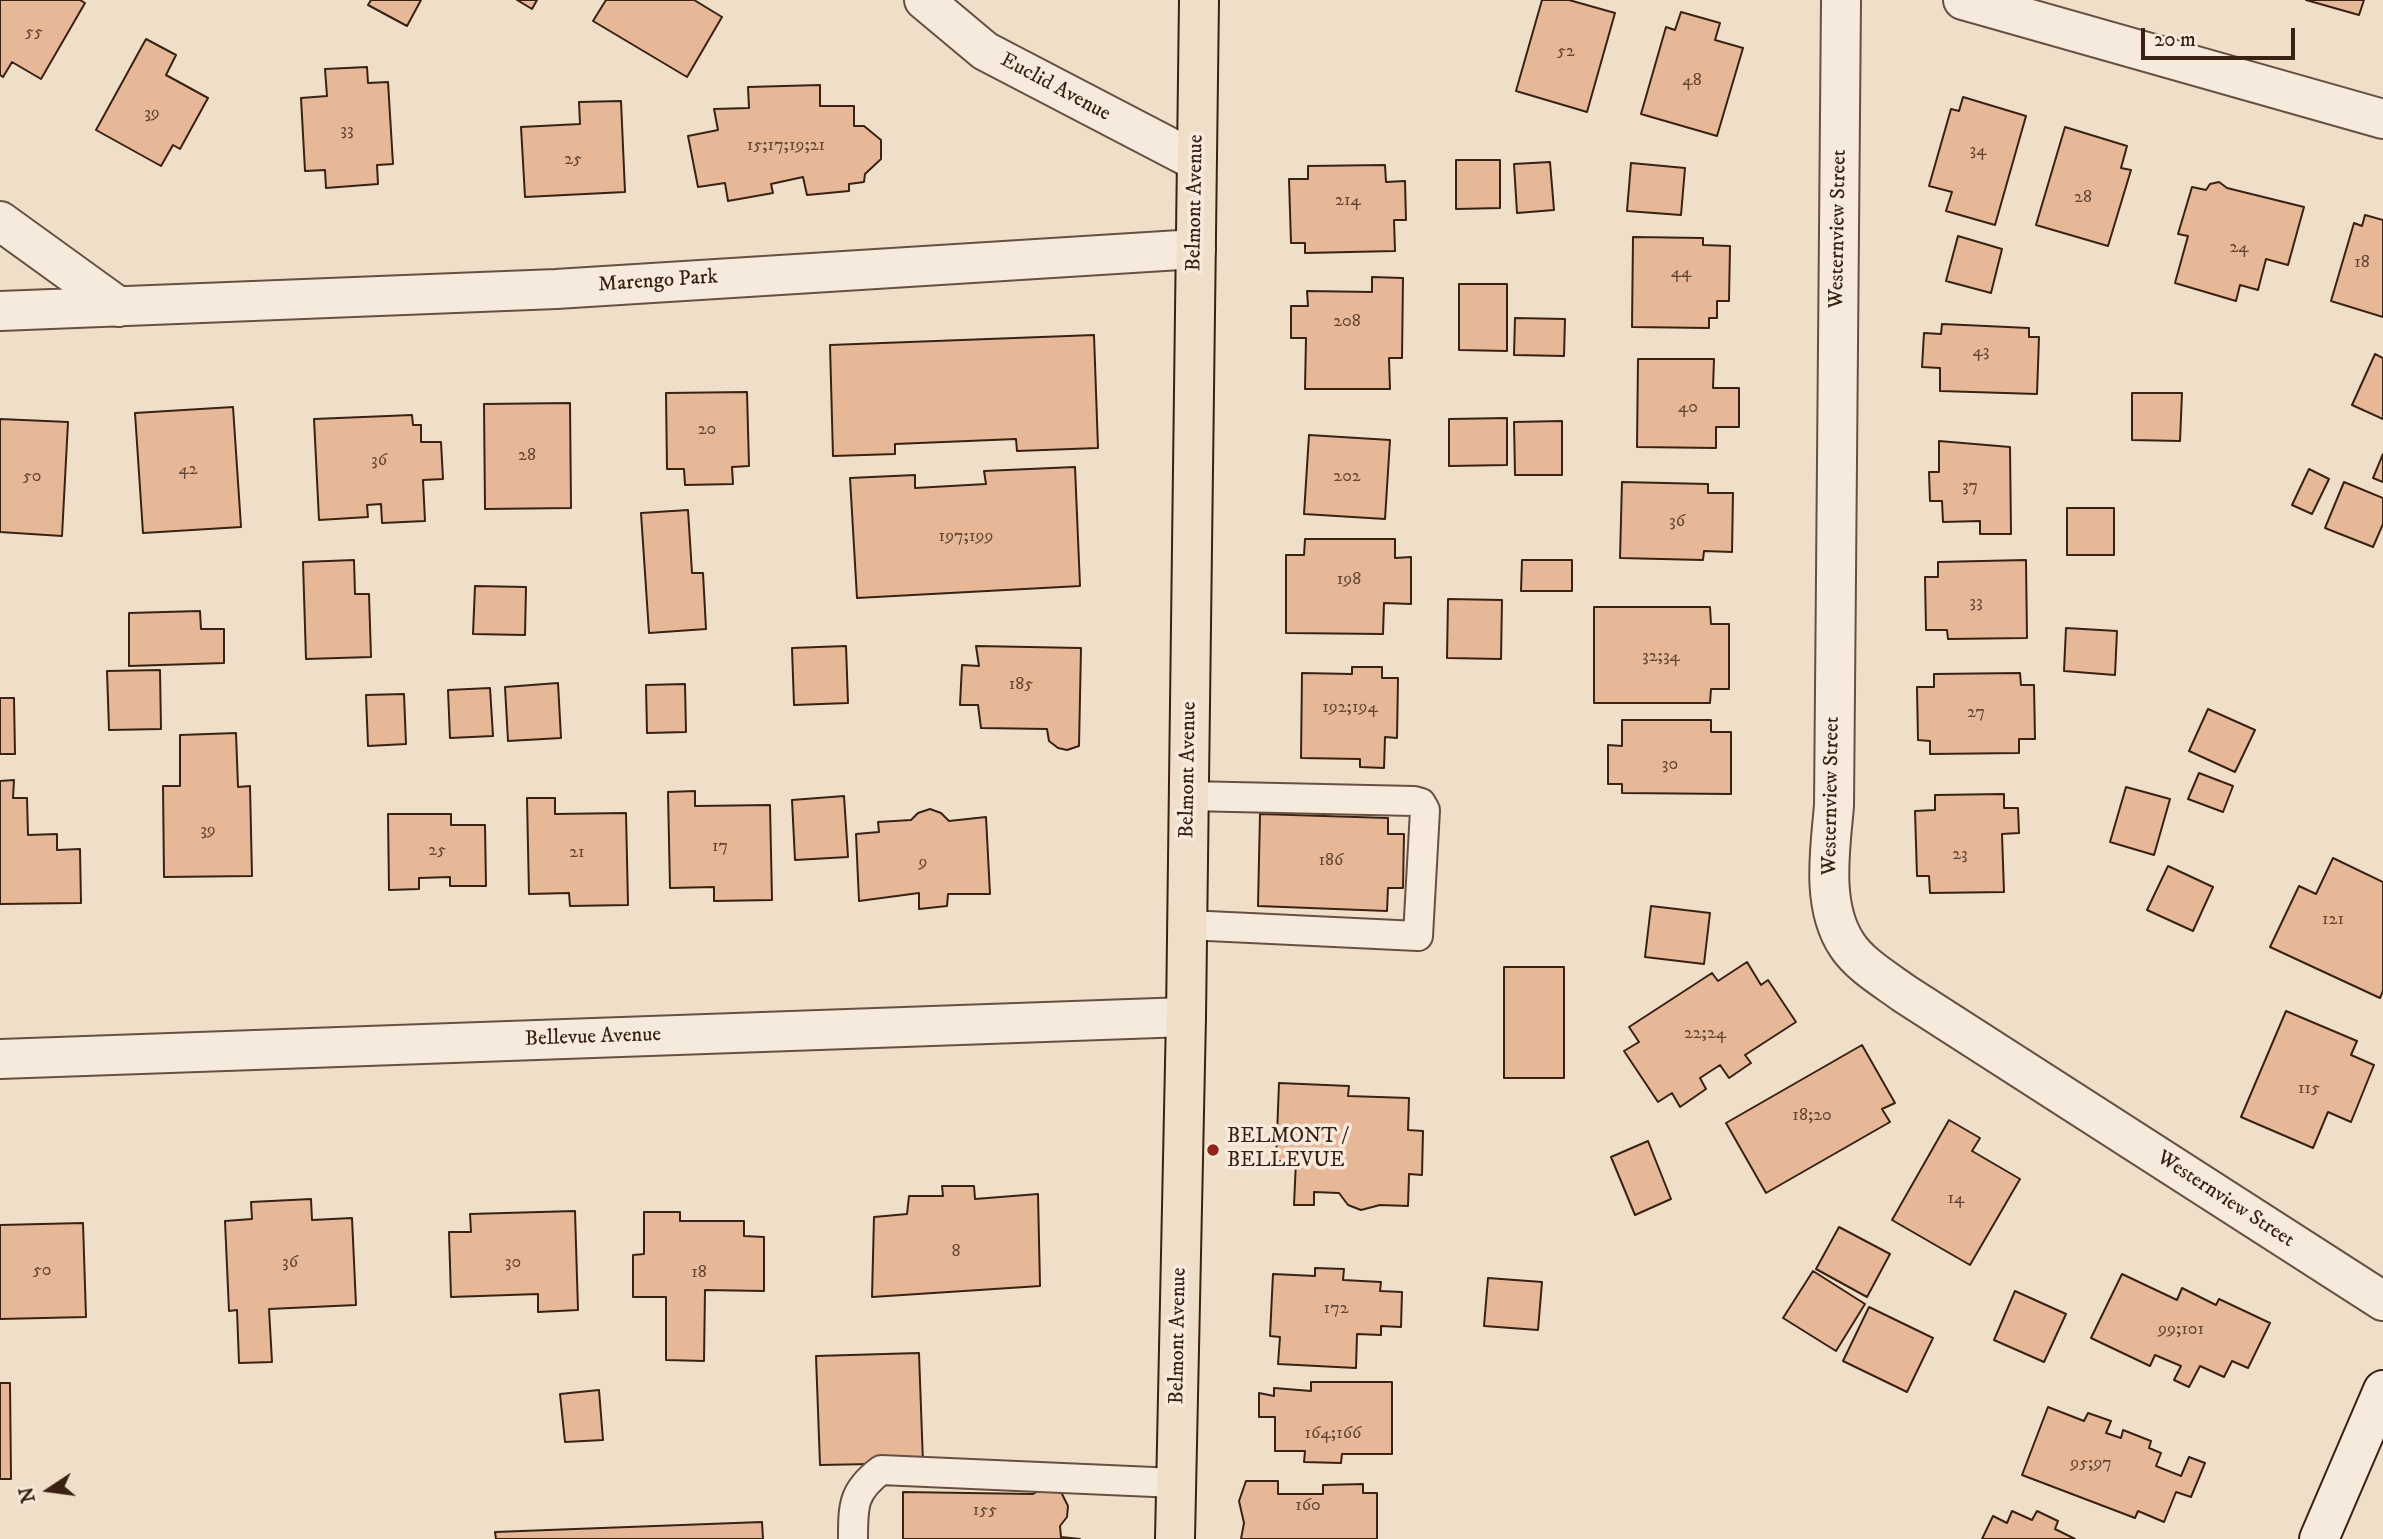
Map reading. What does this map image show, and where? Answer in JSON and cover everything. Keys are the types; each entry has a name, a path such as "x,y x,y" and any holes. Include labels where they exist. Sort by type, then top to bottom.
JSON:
{"main road":[{"name":"Belmont Avenue","path":"1175,1539 1186,1017 1199,0"}],"street":[{"name":"Euclid Avenue","path":"923,0 985,51 1196,161"},
{"name":"Westernview Street","path":"1841,0 1833,806 1829,871 1832,902 1840,931 1857,957 1905,994 2383,1301"},
{"path":"1963,0 2383,118"},
{"path":"0,221 119,307"},
{"name":"Marengo Park","path":"0,312 556,289 1196,249"},
{"name":"Bellevue Avenue","path":"0,1059 1186,1017"},
{"path":"2319,1539 2383,1390"}],"lane":[{"path":"1187,925 1418,936 1425,810 1421,803 1414,801 1188,796"},
{"path":"853,1539 853,1509 863,1484 881,1470 1176,1483"}],"building":[{"path":"0,0 80,0 85,3 41,79 12,62 3,77 0,75"},
{"path":"371,0 421,0 407,26 368,5"},
{"path":"517,0 537,0 532,9"},
{"path":"606,0 694,0 722,17 687,77 593,21"},
{"path":"1542,0 1569,0 1615,13 1587,112 1516,91"},
{"path":"2306,0 2364,0 2359,15"},
{"path":"1681,12 1720,23 1715,40 1743,48 1717,136 1641,114 1666,27 1675,30"},
{"path":"146,39 176,55 166,75 208,98 180,149 173,145 161,166 96,130"},
{"path":"367,67 368,83 388,82 393,164 377,165 378,184 326,188 325,170 305,171 301,98 327,96 325,69"},
{"path":"820,85 820,106 854,106 854,126 864,126 881,140 881,159 865,174 864,182 849,184 849,191 807,195 803,177 771,184 773,193 728,201 725,183 698,187 688,136 718,130 714,109 749,108 748,87"},
{"path":"1963,97 2026,116 1995,225 1946,211 1952,192 1929,186 1951,109 1959,111"},
{"path":"621,101 625,192 525,197 521,127 580,124 579,102"},
{"path":"2065,127 2127,146 2121,168 2131,170 2108,246 2036,225"},
{"path":"1456,160 1500,160 1500,208 1456,209"},
{"path":"1550,162 1554,210 1517,213 1514,164"},
{"path":"1631,163 1685,168 1681,215 1627,211"},
{"path":"1385,165 1386,182 1405,181 1406,220 1394,220 1395,251 1305,253 1305,243 1291,243 1289,179 1308,179 1308,166"},
{"path":"2219,182 2227,188 2304,207 2288,265 2266,259 2258,290 2240,285 2236,301 2175,283 2188,236 2178,234 2192,187 2206,190 2210,184"},
{"path":"2365,215 2383,220 2383,317 2331,301 2354,223 2362,226"},
{"path":"1958,236 2002,249 1991,293 1946,281"},
{"path":"1633,237 1703,238 1703,245 1730,246 1729,301 1717,301 1717,318 1709,318 1709,328 1632,327"},
{"path":"1372,277 1403,278 1402,358 1389,358 1390,389 1305,389 1306,338 1291,338 1291,306 1308,306 1307,291 1372,292"},
{"path":"1459,284 1507,284 1507,351 1459,350"},
{"path":"1515,318 1565,319 1564,356 1514,355"},
{"path":"1942,324 2029,328 2029,337 2039,337 2037,394 1940,391 1940,368 1922,367 1924,333 1941,334"},
{"path":"1094,335 1098,448 1017,451 1016,439 895,444 895,454 833,456 830,345"},
{"path":"2375,354 2383,358 2383,419 2352,405"},
{"path":"1638,359 1714,359 1713,388 1739,388 1739,427 1716,427 1716,448 1637,447"},
{"path":"747,392 749,466 732,467 733,484 685,485 684,469 667,469 666,393"},
{"path":"2132,393 2182,393 2180,441 2132,440"},
{"path":"570,403 571,508 485,509 484,404"},
{"path":"233,407 241,527 143,533 135,413"},
{"path":"412,415 413,425 421,425 421,442 441,442 443,479 423,480 425,521 382,523 381,504 367,505 368,517 319,520 314,419"},
{"path":"1507,418 1507,465 1449,466 1449,419"},
{"path":"0,419 68,422 62,536 0,532"},
{"path":"1562,421 1562,475 1515,475 1514,422"},
{"path":"1309,435 1390,440 1385,519 1304,514"},
{"path":"1939,441 2010,447 2011,534 1980,534 1980,521 1943,522 1942,501 1930,501 1929,472 1939,472"},
{"path":"2383,454 2383,482 2373,478"},
{"path":"1075,467 1080,586 857,598 850,478 915,475 915,488 986,484 984,471"},
{"path":"2309,469 2329,479 2312,514 2292,505"},
{"path":"1622,482 1708,484 1708,493 1733,493 1732,552 1704,551 1703,560 1620,558"},
{"path":"2344,482 2383,498 2383,524 2373,547 2325,528"},
{"path":"2067,508 2114,508 2114,555 2067,555"},
{"path":"688,510 692,573 703,573 706,629 649,633 641,513"},
{"path":"1305,539 1395,539 1395,558 1411,557 1411,604 1384,603 1383,634 1286,633 1286,555 1304,555"},
{"path":"354,560 355,594 369,594 371,657 306,659 303,562"},
{"path":"1522,560 1572,560 1572,591 1521,591"},
{"path":"2026,560 2027,638 1948,639 1947,630 1926,630 1925,577 1938,577 1938,562"},
{"path":"475,586 526,587 525,635 473,634"},
{"path":"1448,599 1502,600 1501,659 1447,658"},
{"path":"1594,607 1710,607 1711,624 1729,624 1729,689 1711,689 1710,703 1594,703"},
{"path":"200,611 201,629 224,629 224,663 129,666 129,613"},
{"path":"2066,628 2117,631 2115,675 2064,671"},
{"path":"846,646 848,703 794,705 792,648"},
{"path":"976,646 1081,648 1079,746 1067,750 1058,748 1049,741 1047,729 981,728 978,705 960,705 962,665 979,666"},
{"path":"1352,667 1382,667 1382,678 1398,678 1397,738 1385,737 1384,768 1360,767 1360,759 1301,758 1302,673 1352,674"},
{"path":"160,670 161,729 109,730 107,671"},
{"path":"2020,673 2021,685 2034,685 2035,739 2019,739 2019,753 1930,754 1930,741 1918,740 1917,687 1934,687 1934,674"},
{"path":"558,683 561,738 508,741 505,687"},
{"path":"685,684 686,732 647,733 646,685"},
{"path":"490,688 493,736 450,738 448,690"},
{"path":"404,694 406,744 368,746 366,695"},
{"path":"0,698 14,698 15,754 0,754"},
{"path":"2208,709 2255,730 2235,772 2189,751"},
{"path":"1622,720 1711,720 1711,732 1731,732 1731,794 1622,793 1622,784 1608,784 1608,745 1622,746"},
{"path":"236,733 238,787 250,786 252,876 164,877 163,786 180,786 180,735"},
{"path":"2199,773 2233,786 2223,812 2188,799"},
{"path":"14,780 13,798 27,798 28,835 57,834 57,850 80,849 81,903 0,904 0,781"},
{"path":"2126,787 2170,799 2154,855 2110,842"},
{"path":"695,791 695,806 770,805 772,900 714,901 714,887 670,888 668,792"},
{"path":"2004,794 2004,808 2018,808 2019,833 2002,834 2004,892 1930,893 1929,876 1917,876 1915,811 1935,810 1935,795"},
{"path":"844,796 848,857 795,860 792,800"},
{"path":"527,798 555,798 555,814 626,813 628,905 570,906 569,893 529,894"},
{"path":"930,809 941,813 949,821 986,817 990,894 948,894 947,906 919,909 919,893 859,901 856,834 879,832 878,822 911,820 918,813"},
{"path":"388,814 451,814 451,825 485,825 486,886 450,886 450,877 419,878 419,889 389,890"},
{"path":"1260,814 1388,818 1388,834 1404,834 1403,888 1388,888 1387,911 1258,906"},
{"path":"2333,858 2383,882 2383,991 2380,998 2270,947 2299,886 2316,894"},
{"path":"2168,866 2213,887 2193,931 2147,910"},
{"path":"1651,906 1710,913 1704,964 1645,957"},
{"path":"1747,962 1761,985 1768,980 1796,1022 1745,1055 1751,1063 1729,1078 1720,1065 1700,1078 1706,1089 1680,1107 1672,1093 1658,1102 1624,1051 1639,1042 1629,1027 1712,973 1718,981"},
{"path":"1504,967 1564,967 1564,1078 1504,1078"},
{"path":"2286,1011 2357,1041 2351,1055 2374,1065 2351,1122 2328,1112 2313,1148 2241,1117"},
{"path":"1862,1045 1895,1103 1882,1109 1890,1122 1766,1193 1726,1123"},
{"path":"1279,1083 1349,1086 1348,1096 1409,1098 1408,1130 1423,1131 1422,1175 1409,1174 1408,1206 1380,1205 1361,1210 1348,1205 1339,1193 1314,1192 1314,1205 1294,1205 1296,1161 1276,1161"},
{"path":"1949,1120 1980,1138 1972,1151 2020,1179 1970,1265 1892,1220"},
{"path":"1648,1141 1671,1199 1635,1215 1611,1157"},
{"path":"942,1186 974,1186 975,1199 1038,1194 1040,1286 872,1297 874,1217 907,1214 909,1196 943,1196"},
{"path":"311,1199 312,1220 352,1218 356,1305 269,1309 272,1362 239,1363 237,1310 229,1311 225,1221 252,1219 251,1202"},
{"path":"575,1211 578,1310 538,1312 538,1294 451,1297 449,1232 471,1232 470,1214"},
{"path":"644,1212 680,1212 680,1221 744,1221 744,1236 764,1237 764,1291 705,1290 704,1361 666,1360 666,1297 633,1297 633,1255 644,1254"},
{"path":"83,1223 86,1317 0,1319 0,1225"},
{"path":"1839,1227 1890,1254 1867,1297 1816,1269"},
{"path":"1315,1268 1344,1269 1343,1280 1381,1282 1380,1291 1402,1292 1401,1327 1381,1326 1381,1335 1357,1334 1356,1368 1278,1364 1280,1337 1270,1336 1273,1274 1315,1276"},
{"path":"1813,1271 1865,1304 1836,1351 1783,1318"},
{"path":"2122,1274 2177,1300 2182,1288 2216,1305 2219,1299 2270,1323 2248,1368 2232,1361 2224,1377 2200,1366 2189,1387 2174,1380 2181,1366 2155,1355 2150,1366 2091,1338"},
{"path":"1488,1278 1542,1282 1538,1330 1484,1326"},
{"path":"2015,1291 2066,1314 2044,1362 1994,1340"},
{"path":"1869,1307 1933,1338 1907,1392 1843,1361"},
{"path":"919,1353 923,1463 820,1465 816,1356"},
{"path":"1311,1382 1392,1382 1392,1454 1342,1454 1341,1463 1304,1462 1305,1451 1275,1451 1275,1417 1259,1417 1259,1393 1274,1396 1274,1388 1311,1391"},
{"path":"0,1383 10,1383 11,1479 0,1479"},
{"path":"599,1390 603,1440 565,1442 560,1394"},
{"path":"2048,1407 2084,1421 2088,1413 2111,1421 2106,1433 2121,1438 2123,1430 2151,1441 2149,1448 2161,1453 2156,1466 2181,1476 2189,1457 2205,1463 2191,1497 2176,1492 2164,1522 2138,1511 2135,1518 2022,1475"},
{"path":"1246,1481 1278,1481 1278,1494 1323,1494 1323,1485 1363,1484 1363,1493 1377,1493 1377,1539 1241,1539 1244,1523 1239,1501"},
{"path":"1040,1490 1055,1490 1062,1494 1068,1506 1067,1517 1060,1526 1061,1537 1080,1539 903,1539 903,1492 1033,1494"},
{"path":"2012,1511 2032,1520 2037,1511 2058,1521 2055,1529 2075,1539 1982,1539 1993,1516 2007,1523"},
{"path":"762,1522 763,1539 496,1539 495,1532"}],"place":[{"name":"BELMONT / BELLEVUE","path":"1213,1150"}]}
